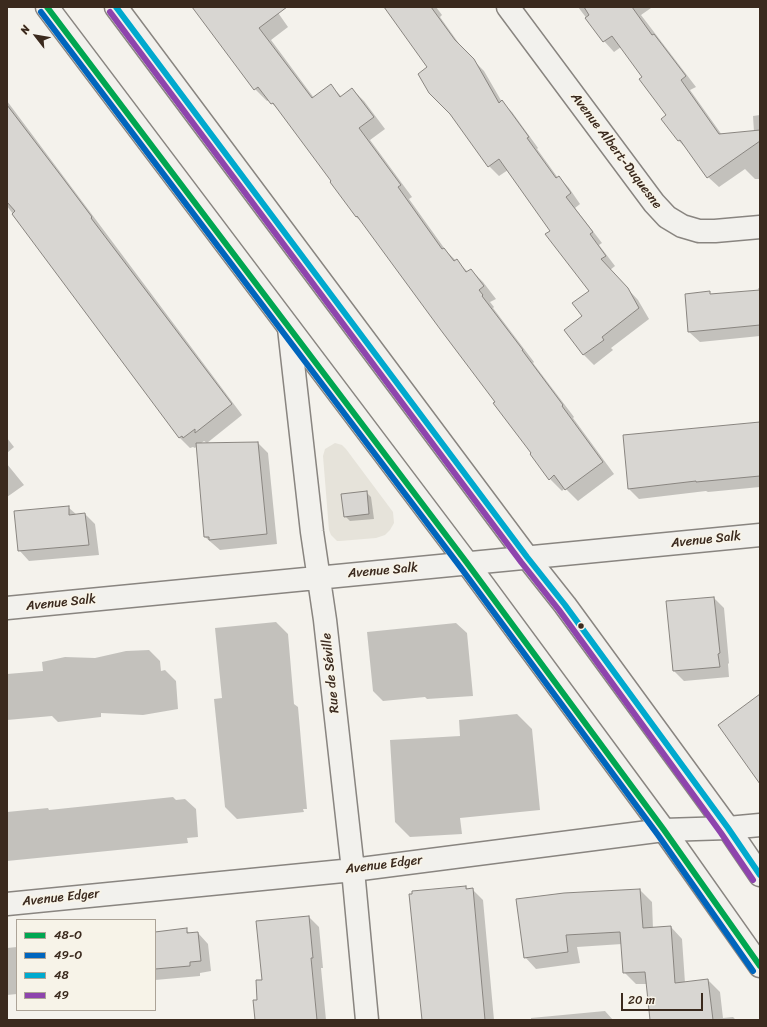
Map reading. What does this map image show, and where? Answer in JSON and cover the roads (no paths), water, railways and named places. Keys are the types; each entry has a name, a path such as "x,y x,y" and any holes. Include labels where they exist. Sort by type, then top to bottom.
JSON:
{"street":[{"path":"47,7 467,563 664,830 760,966"},
{"path":"116,7 527,557 565,605 728,828 760,875"},
{"name":"Avenue Albert-Duquesne","path":"508,7 654,203 667,217 682,226 699,231 760,227"},
{"name":"Rue de Séville","path":"289,328 312,532 325,620 353,870 367,1020"},
{"name":"Avenue Salk","path":"7,608 760,535"},
{"name":"Avenue Edger","path":"7,904 353,870 664,830 728,828 760,825"}]}
